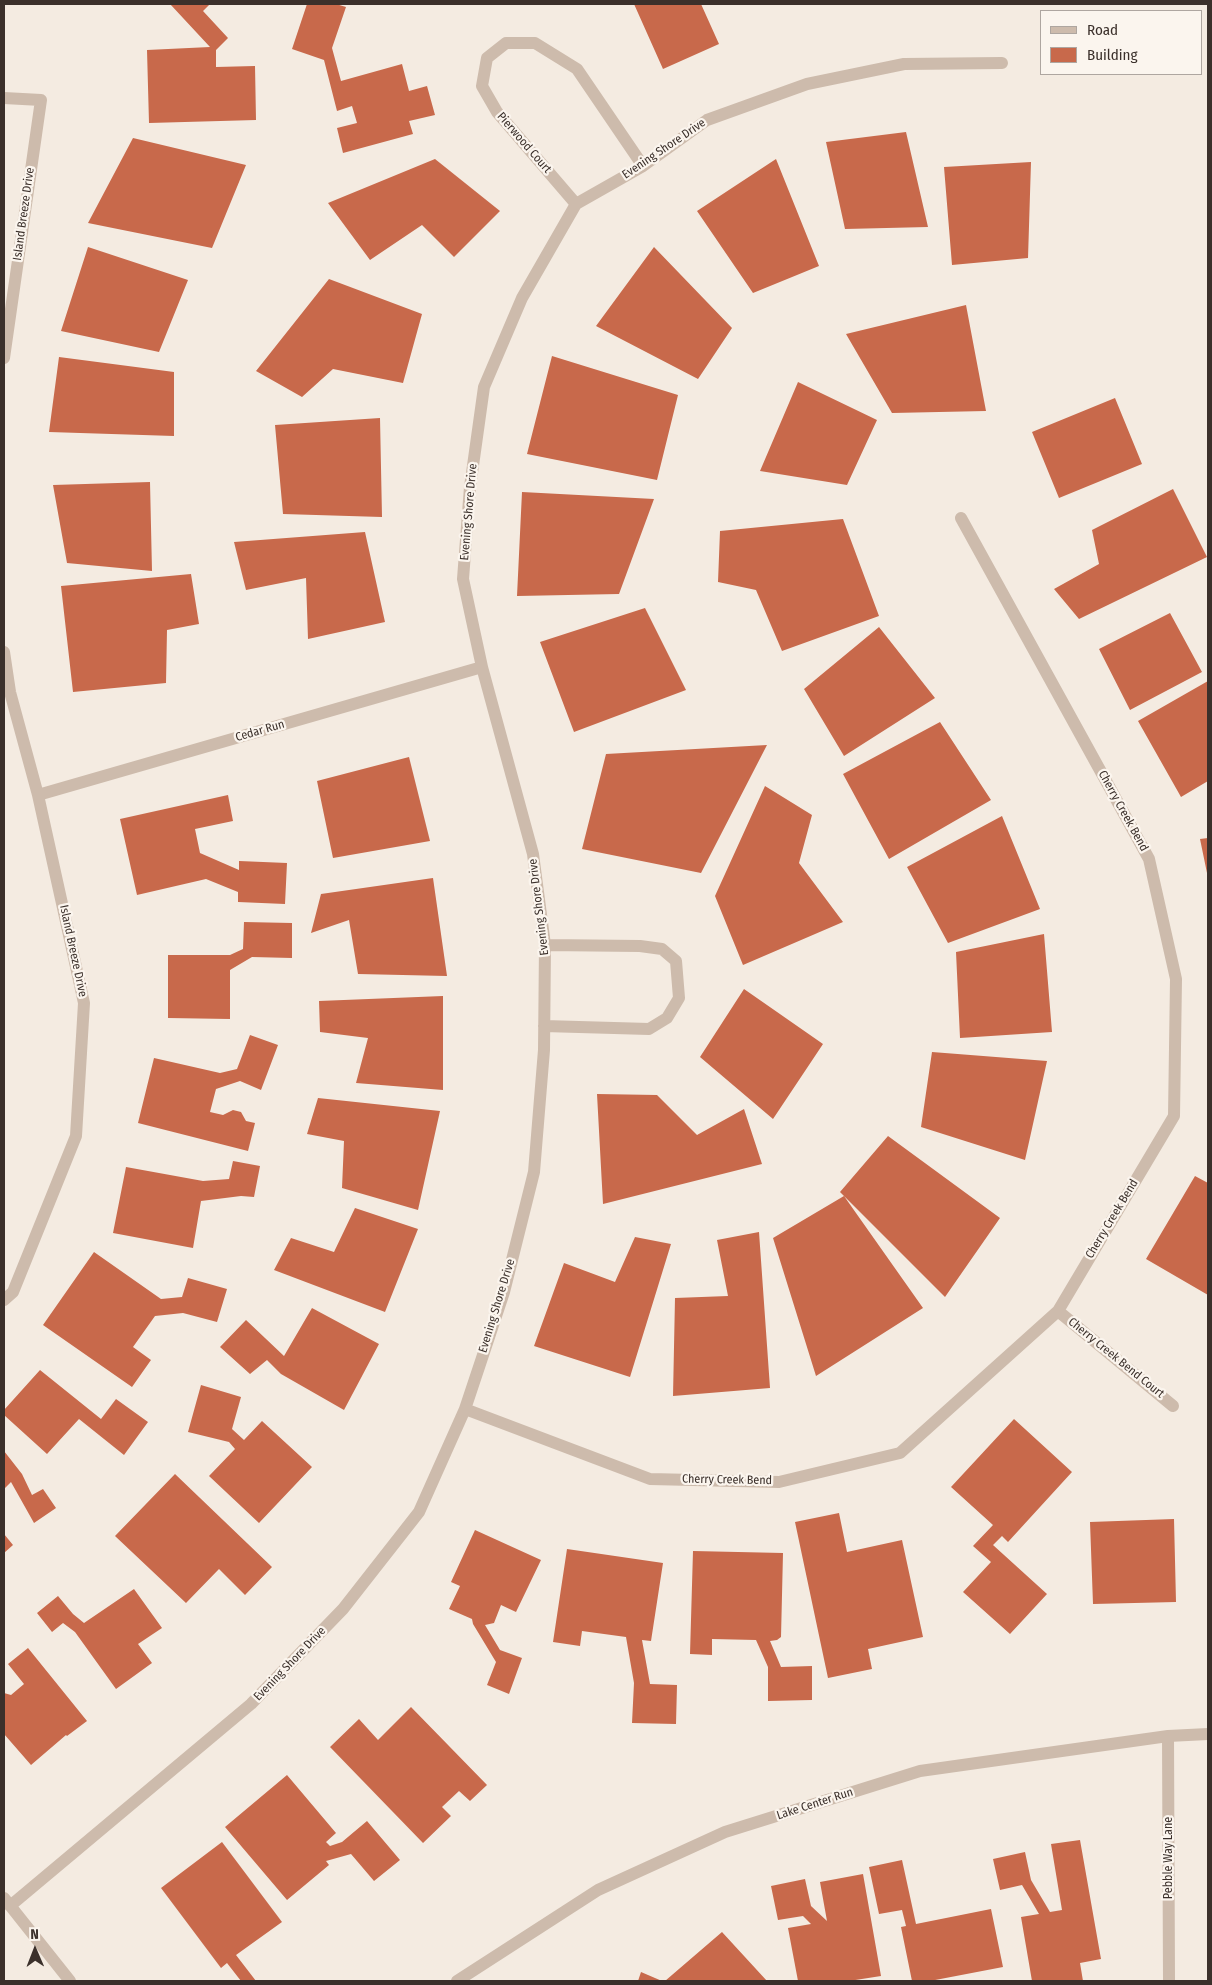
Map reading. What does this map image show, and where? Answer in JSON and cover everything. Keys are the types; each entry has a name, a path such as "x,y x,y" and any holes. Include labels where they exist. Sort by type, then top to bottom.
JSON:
{"street":[{"name":"Pierwood Court","path":"576,204 497,112 482,86 487,58 506,43 535,44 577,69 643,166"},
{"name":"Evening Shore Drive","path":"7,1902 251,1704 343,1609 419,1512 465,1409 504,1292 534,1172 544,1026 545,944 533,854 482,667 463,579 470,488 484,387 522,298 576,204 643,166 707,120 807,84 904,64 1002,64"},
{"name":"Island Breeze Drive","path":"4,98 41,100 4,358"},
{"name":"Cherry Creek Bend","path":"465,1409 650,1479 779,1482 900,1453 1058,1311 1174,1116 1176,980 1149,859 960,518"},
{"name":"Island Breeze Drive","path":"4,652 10,692 38,795 84,1003 76,1136 13,1292 4,1300"},
{"name":"Cedar Run","path":"38,795 482,667"},
{"path":"544,1026 649,1030 667,1018 679,998 676,961 662,949 640,946 545,944"},
{"name":"Cherry Creek Bend Court","path":"1058,1311 1173,1406"},
{"name":"Lake Center Run","path":"457,1981 598,1890 725,1832 920,1771 1168,1736 1208,1734"},
{"name":"Pebble Way Lane","path":"1168,1736 1169,1981"},
{"path":"7,1902 70,1981"}],"building":[{"path":"170,4 210,4 203,11 228,38 216,50 216,67 255,66 256,120 149,123 147,50 210,47"},
{"path":"307,4 336,4 346,7 332,48 341,81 402,64 409,91 427,86 435,115 409,121 413,134 343,153 337,128 357,123 352,106 337,111 324,60 292,49"},
{"path":"634,4 701,4 719,44 663,69"},
{"path":"906,132 928,227 845,229 826,142"},
{"path":"133,138 246,165 212,248 88,223"},
{"path":"435,159 500,211 454,257 422,225 370,260 328,203"},
{"path":"776,159 819,266 753,293 697,211"},
{"path":"1031,162 1028,258 952,265 944,167"},
{"path":"88,247 188,280 159,352 61,331"},
{"path":"654,247 732,328 698,379 596,326"},
{"path":"329,279 422,314 403,383 333,369 302,397 256,371"},
{"path":"966,305 986,411 892,413 846,334"},
{"path":"552,356 678,395 657,480 527,454"},
{"path":"59,357 174,372 174,436 49,432"},
{"path":"798,382 877,420 847,485 760,471"},
{"path":"1115,398 1142,464 1059,498 1032,432"},
{"path":"380,418 382,517 283,514 275,425"},
{"path":"150,482 152,571 67,563 53,485"},
{"path":"1173,489 1207,557 1079,619 1054,589 1099,564 1092,530"},
{"path":"522,492 654,499 619,594 517,596"},
{"path":"843,519 879,616 782,651 756,590 718,582 720,531"},
{"path":"365,532 385,622 308,639 306,578 246,590 234,542"},
{"path":"191,574 199,624 167,630 166,683 73,692 61,586"},
{"path":"645,608 686,690 574,732 540,642"},
{"path":"1170,613 1202,672 1130,710 1099,649"},
{"path":"879,627 935,698 844,756 804,689"},
{"path":"1208,681 1208,781 1181,797 1138,721"},
{"path":"940,722 991,800 889,859 843,774"},
{"path":"767,745 701,873 582,849 606,754"},
{"path":"409,757 430,841 333,858 317,781"},
{"path":"765,786 812,815 799,863 843,922 743,965 715,896"},
{"path":"228,795 233,821 195,829 200,853 239,870 239,861 287,863 285,904 238,902 238,892 206,879 137,895 120,819"},
{"path":"1002,816 1040,909 948,943 907,867"},
{"path":"1208,838 1208,873 1207,873 1200,839"},
{"path":"433,878 447,976 358,974 349,920 311,933 321,894"},
{"path":"244,922 292,923 292,958 252,957 230,970 230,1019 168,1018 168,955 230,955 243,949"},
{"path":"1044,934 1052,1032 960,1038 956,952"},
{"path":"744,989 823,1044 773,1119 700,1057"},
{"path":"443,996 443,1090 356,1083 368,1038 320,1032 319,1001"},
{"path":"250,1035 278,1045 261,1090 240,1081 216,1089 210,1112 223,1115 233,1110 241,1112 246,1121 255,1123 248,1151 138,1123 154,1058 220,1073 237,1069"},
{"path":"932,1052 1047,1061 1025,1160 921,1127"},
{"path":"597,1094 657,1095 697,1135 744,1109 762,1164 603,1204"},
{"path":"318,1098 440,1111 418,1210 342,1188 344,1141 307,1134"},
{"path":"888,1136 1000,1218 945,1297 840,1192"},
{"path":"233,1161 260,1166 254,1197 241,1196 201,1201 193,1248 113,1233 126,1167 203,1181 229,1179"},
{"path":"1195,1176 1208,1183 1208,1295 1146,1259"},
{"path":"844,1196 923,1308 816,1376 773,1238"},
{"path":"355,1208 418,1229 385,1312 274,1270 291,1238 334,1252"},
{"path":"759,1232 770,1388 673,1396 675,1298 728,1296 717,1240"},
{"path":"635,1237 671,1244 630,1377 534,1346 564,1263 615,1282"},
{"path":"94,1252 161,1299 182,1297 188,1278 227,1289 217,1322 183,1313 155,1316 133,1347 151,1360 132,1387 43,1325"},
{"path":"312,1308 379,1344 344,1410 281,1374 267,1360 250,1374 220,1347 246,1320 284,1356"},
{"path":"40,1370 101,1419 116,1399 148,1422 124,1455 79,1419 47,1454 4,1415 4,1410"},
{"path":"201,1385 241,1397 232,1429 244,1440 262,1421 312,1467 259,1523 209,1476 235,1449 229,1442 188,1432"},
{"path":"1014,1419 1072,1472 1008,1542 1002,1536 993,1545 1047,1594 1010,1634 963,1592 991,1562 973,1546 993,1525 951,1487"},
{"path":"4,1451 22,1474 32,1495 43,1489 56,1508 34,1523 11,1482 4,1489"},
{"path":"175,1474 272,1567 245,1595 219,1569 186,1603 115,1536"},
{"path":"839,1513 847,1552 902,1540 923,1637 868,1649 872,1669 828,1678 795,1522"},
{"path":"1174,1519 1176,1602 1093,1604 1090,1522"},
{"path":"475,1530 541,1560 516,1612 501,1605 494,1623 485,1625 500,1650 522,1658 509,1694 487,1685 496,1662 473,1624 472,1619 449,1609 460,1586 451,1582"},
{"path":"4,1534 13,1545 4,1553"},
{"path":"567,1549 663,1563 651,1641 642,1640 650,1684 677,1685 676,1724 632,1723 634,1683 626,1637 582,1631 580,1646 553,1642"},
{"path":"693,1551 783,1553 781,1637 770,1641 781,1667 812,1666 812,1700 768,1701 768,1667 756,1640 712,1639 712,1655 690,1654"},
{"path":"134,1589 162,1628 138,1644 152,1663 116,1689 75,1632 63,1623 52,1632 37,1613 58,1596 73,1614 84,1623"},
{"path":"28,1648 87,1721 66,1735 31,1765 4,1734 4,1693 11,1695 24,1684 8,1664"},
{"path":"411,1707 487,1785 470,1801 459,1791 442,1807 451,1816 423,1843 330,1747 359,1719 378,1740"},
{"path":"287,1775 336,1833 326,1842 330,1846 342,1842 367,1821 400,1860 374,1881 351,1854 326,1861 329,1865 287,1900 225,1827"},
{"path":"1080,1840 1101,1959 1080,1963 1083,1981 1032,1981 1021,1917 1039,1914 1022,1885 1000,1890 993,1859 1025,1852 1031,1880 1050,1912 1062,1910 1051,1844"},
{"path":"222,1842 282,1922 236,1955 256,1981 241,1981 227,1963 221,1968 161,1888"},
{"path":"902,1860 916,1924 991,1909 1003,1967 930,1981 912,1981 901,1927 906,1926 902,1910 879,1914 869,1867"},
{"path":"863,1874 881,1976 849,1981 798,1981 788,1928 811,1924 803,1916 778,1920 771,1886 805,1879 811,1906 827,1921 820,1882"},
{"path":"722,1932 767,1981 665,1981"},
{"path":"641,1972 662,1981 638,1981"}]}
